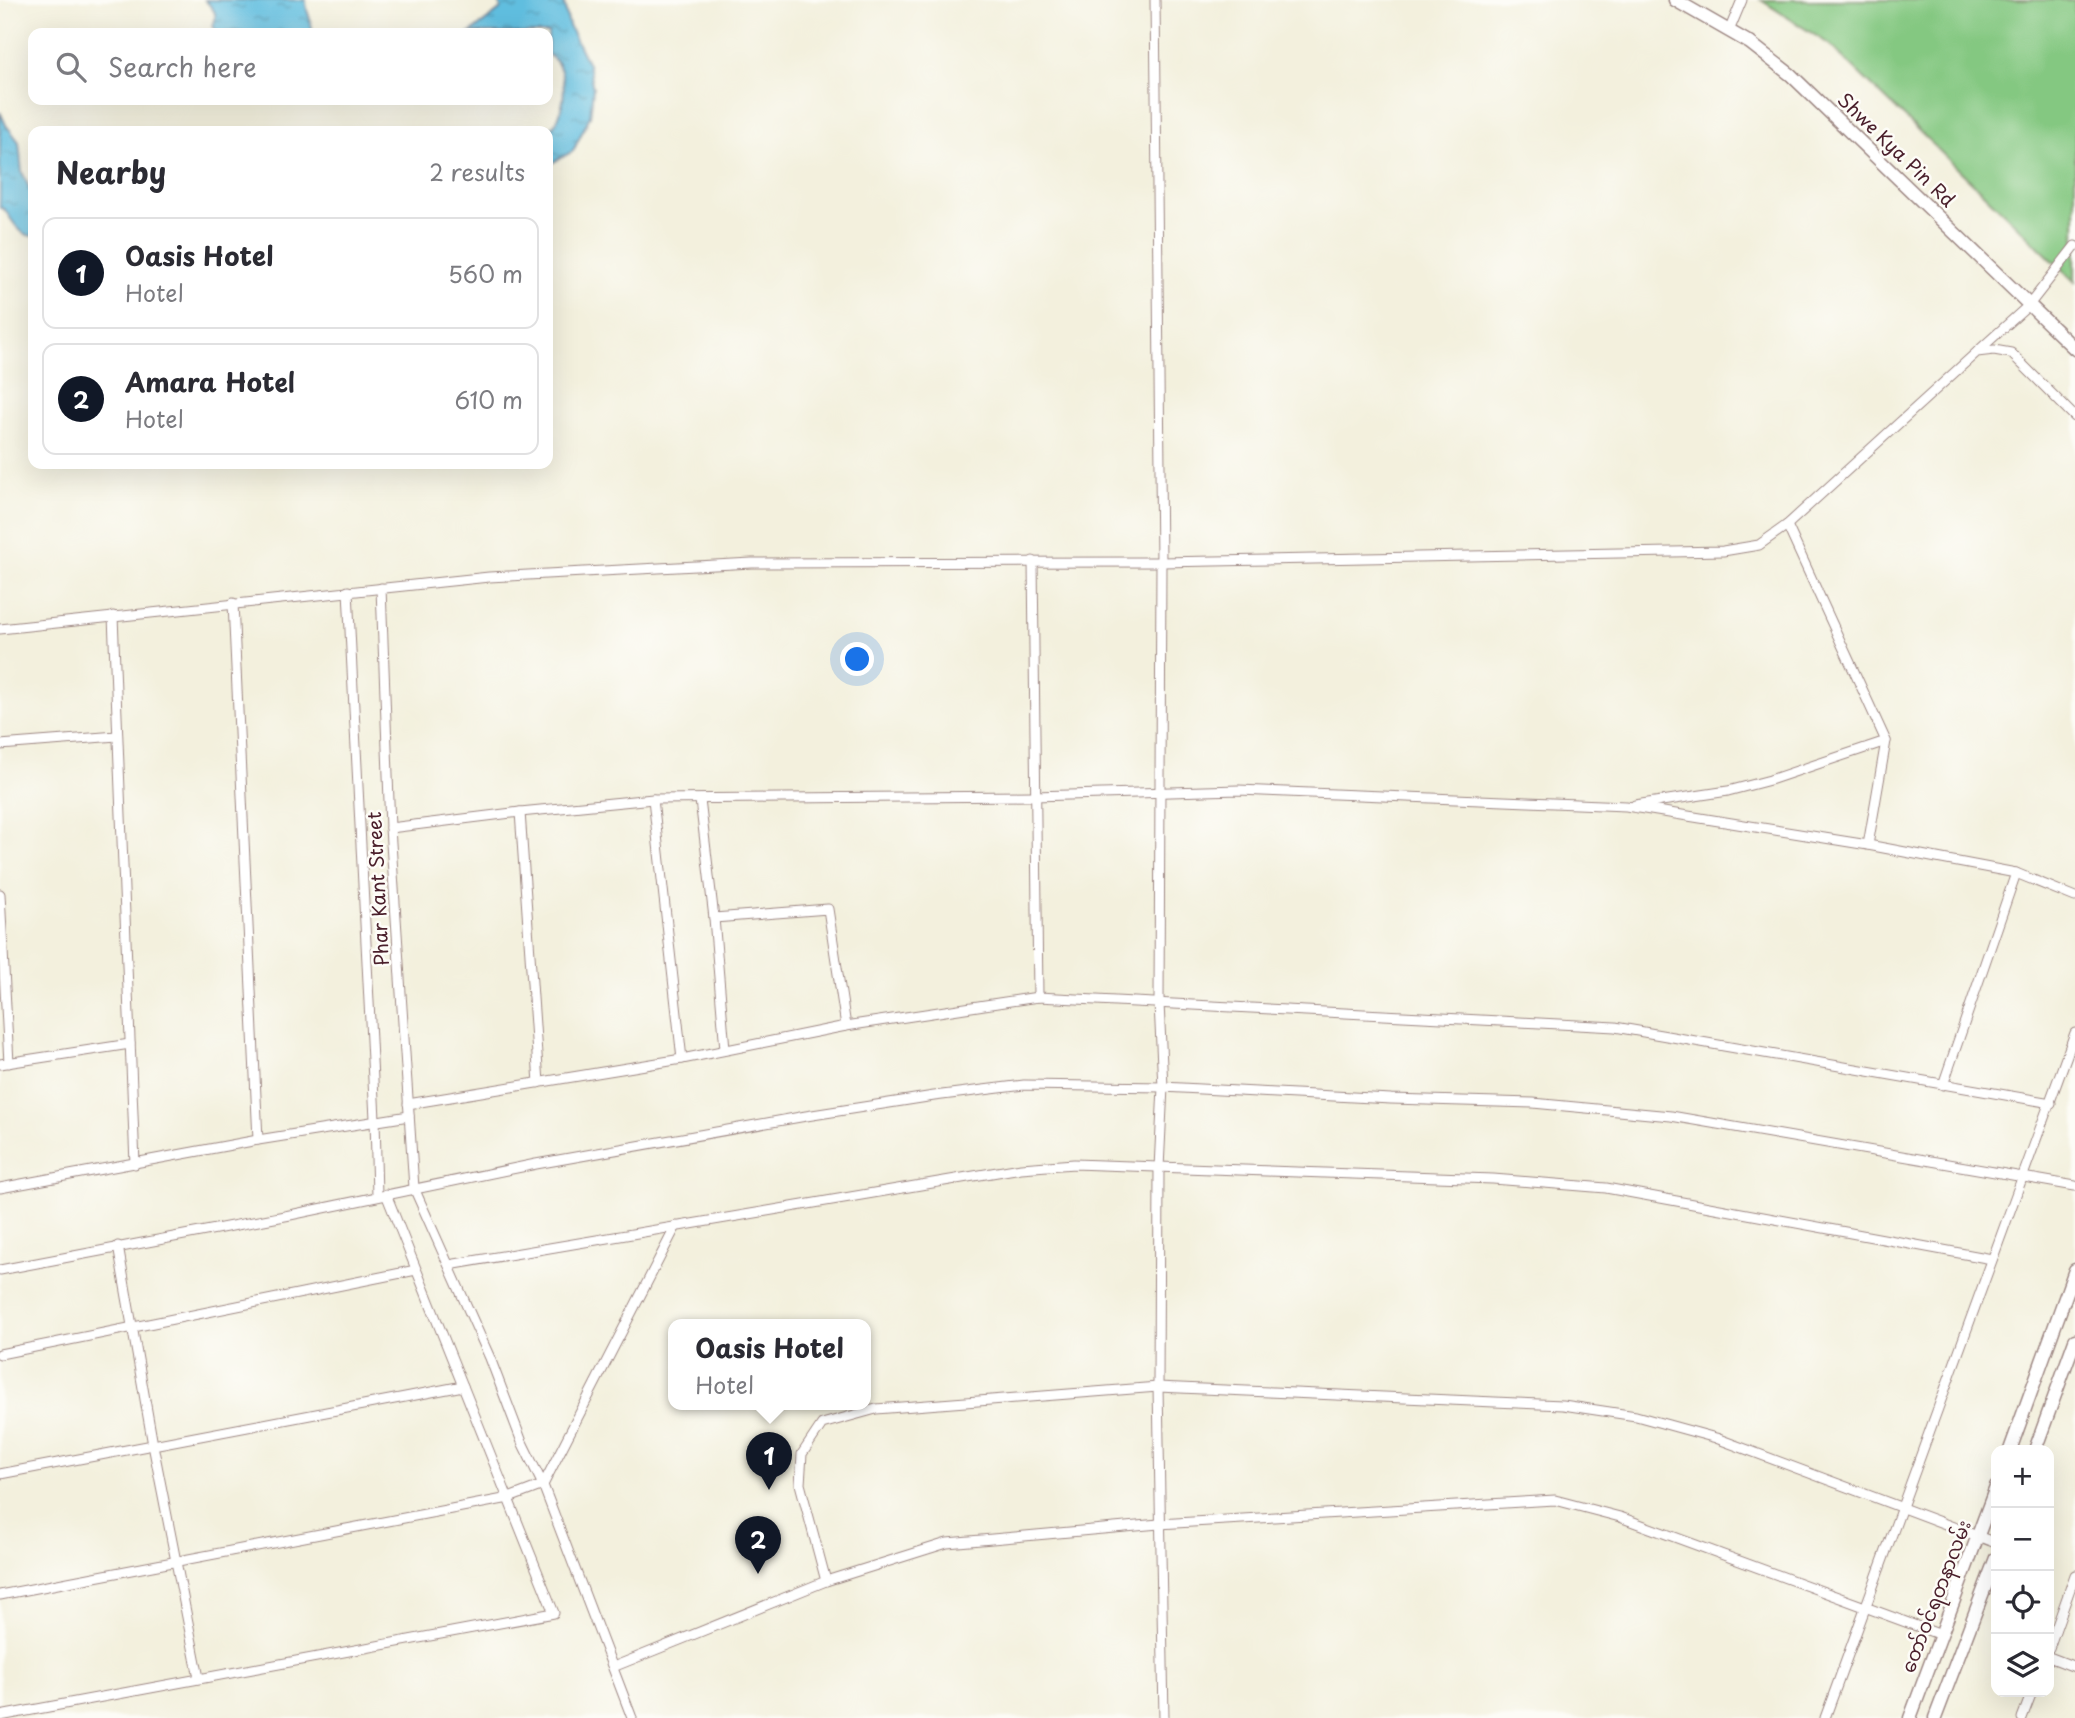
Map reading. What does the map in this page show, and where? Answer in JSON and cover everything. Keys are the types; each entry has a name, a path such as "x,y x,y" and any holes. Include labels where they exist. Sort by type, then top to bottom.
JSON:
{"main road":[{"name":"Shwe Kya Pin Rd","path":"1675,0 1729,31 1791,75 2075,349"},
{"path":"2012,1445 2075,1270"},
{"path":"2037,1445 2075,1340"},
{"name":"တော်ဝင်ရတနာလမ်း","path":"1910,1718 1991,1501"},
{"path":"1935,1718 1991,1571"}],"street":[{"path":"1155,0 1161,562 1159,1003 1163,1087 1159,1168 1158,1387 1164,1718"},
{"path":"1729,31 1742,0"},
{"path":"0,629 489,578 752,563 1161,562 1723,551 1759,545 1787,525 2029,305 2075,246"},
{"path":"1977,352 1994,349 2011,353 2075,417"},
{"path":"1787,525 1886,741 1868,845"},
{"path":"1033,561 1038,997"},
{"name":"Phar Kant Street","path":"382,588 390,828 414,1188"},
{"path":"0,1716 554,1613 416,1270 381,1195 348,591"},
{"path":"233,603 258,1140"},
{"path":"113,616 135,1164"},
{"path":"0,745 117,736"},
{"path":"1626,806 1728,791 1770,780 1886,741"},
{"path":"390,828 653,799 1034,796 1239,790 1626,806 1868,845 2016,873 2075,897"},
{"path":"653,799 682,1059"},
{"path":"700,800 714,918 725,1049"},
{"path":"520,812 539,1083"},
{"path":"1943,1085 2016,873"},
{"path":"0,894 5,1063 130,1044"},
{"path":"714,918 828,909 846,1026"},
{"path":"408,1104 682,1059 846,1026 1038,997 1615,1027 2051,1103"},
{"path":"1825,1718 2075,1033"},
{"path":"0,1270 290,1215 536,1164 934,1096 1024,1085 1163,1087 1391,1099 1533,1103 1671,1116 2075,1186"},
{"path":"0,1188 375,1119 409,1116"},
{"path":"449,1265 1021,1168 1074,1164 1493,1179 1606,1188 1992,1259"},
{"path":"414,1188 490,1358 522,1442 543,1485 632,1718"},
{"path":"0,1595 509,1498 543,1485 676,1226"},
{"path":"118,1247 153,1445 199,1678"},
{"path":"0,1354 416,1270"},
{"path":"0,1474 463,1386"},
{"path":"826,1581 800,1484 802,1454 821,1424 876,1409 1158,1387 1563,1405 1636,1416 1716,1438 1991,1541"},
{"path":"613,1667 826,1581 947,1543 1159,1524 1555,1500 1620,1517 1941,1635"},
{"path":"2054,1634 2075,1575"},
{"path":"2054,1659 2075,1667"},
{"path":"2022,1718 2030,1697"}],"green space":[{"path":"1761,0 2075,0 2075,282 1830,45"}],"water":[{"path":"205,0 306,0 311,28 214,28 214,12"},
{"path":"499,0 563,0 569,26 588,64 593,88 590,116 573,151 553,162 552,126 562,109 564,87 560,67 553,59 553,28 476,28 501,9"},
{"path":"0,112 19,142 22,172 28,185 28,235 0,208"}],"place":[{"name":"Oasis Hotel","path":"769,1490"},
{"name":"Amara Hotel","path":"758,1574"}]}
